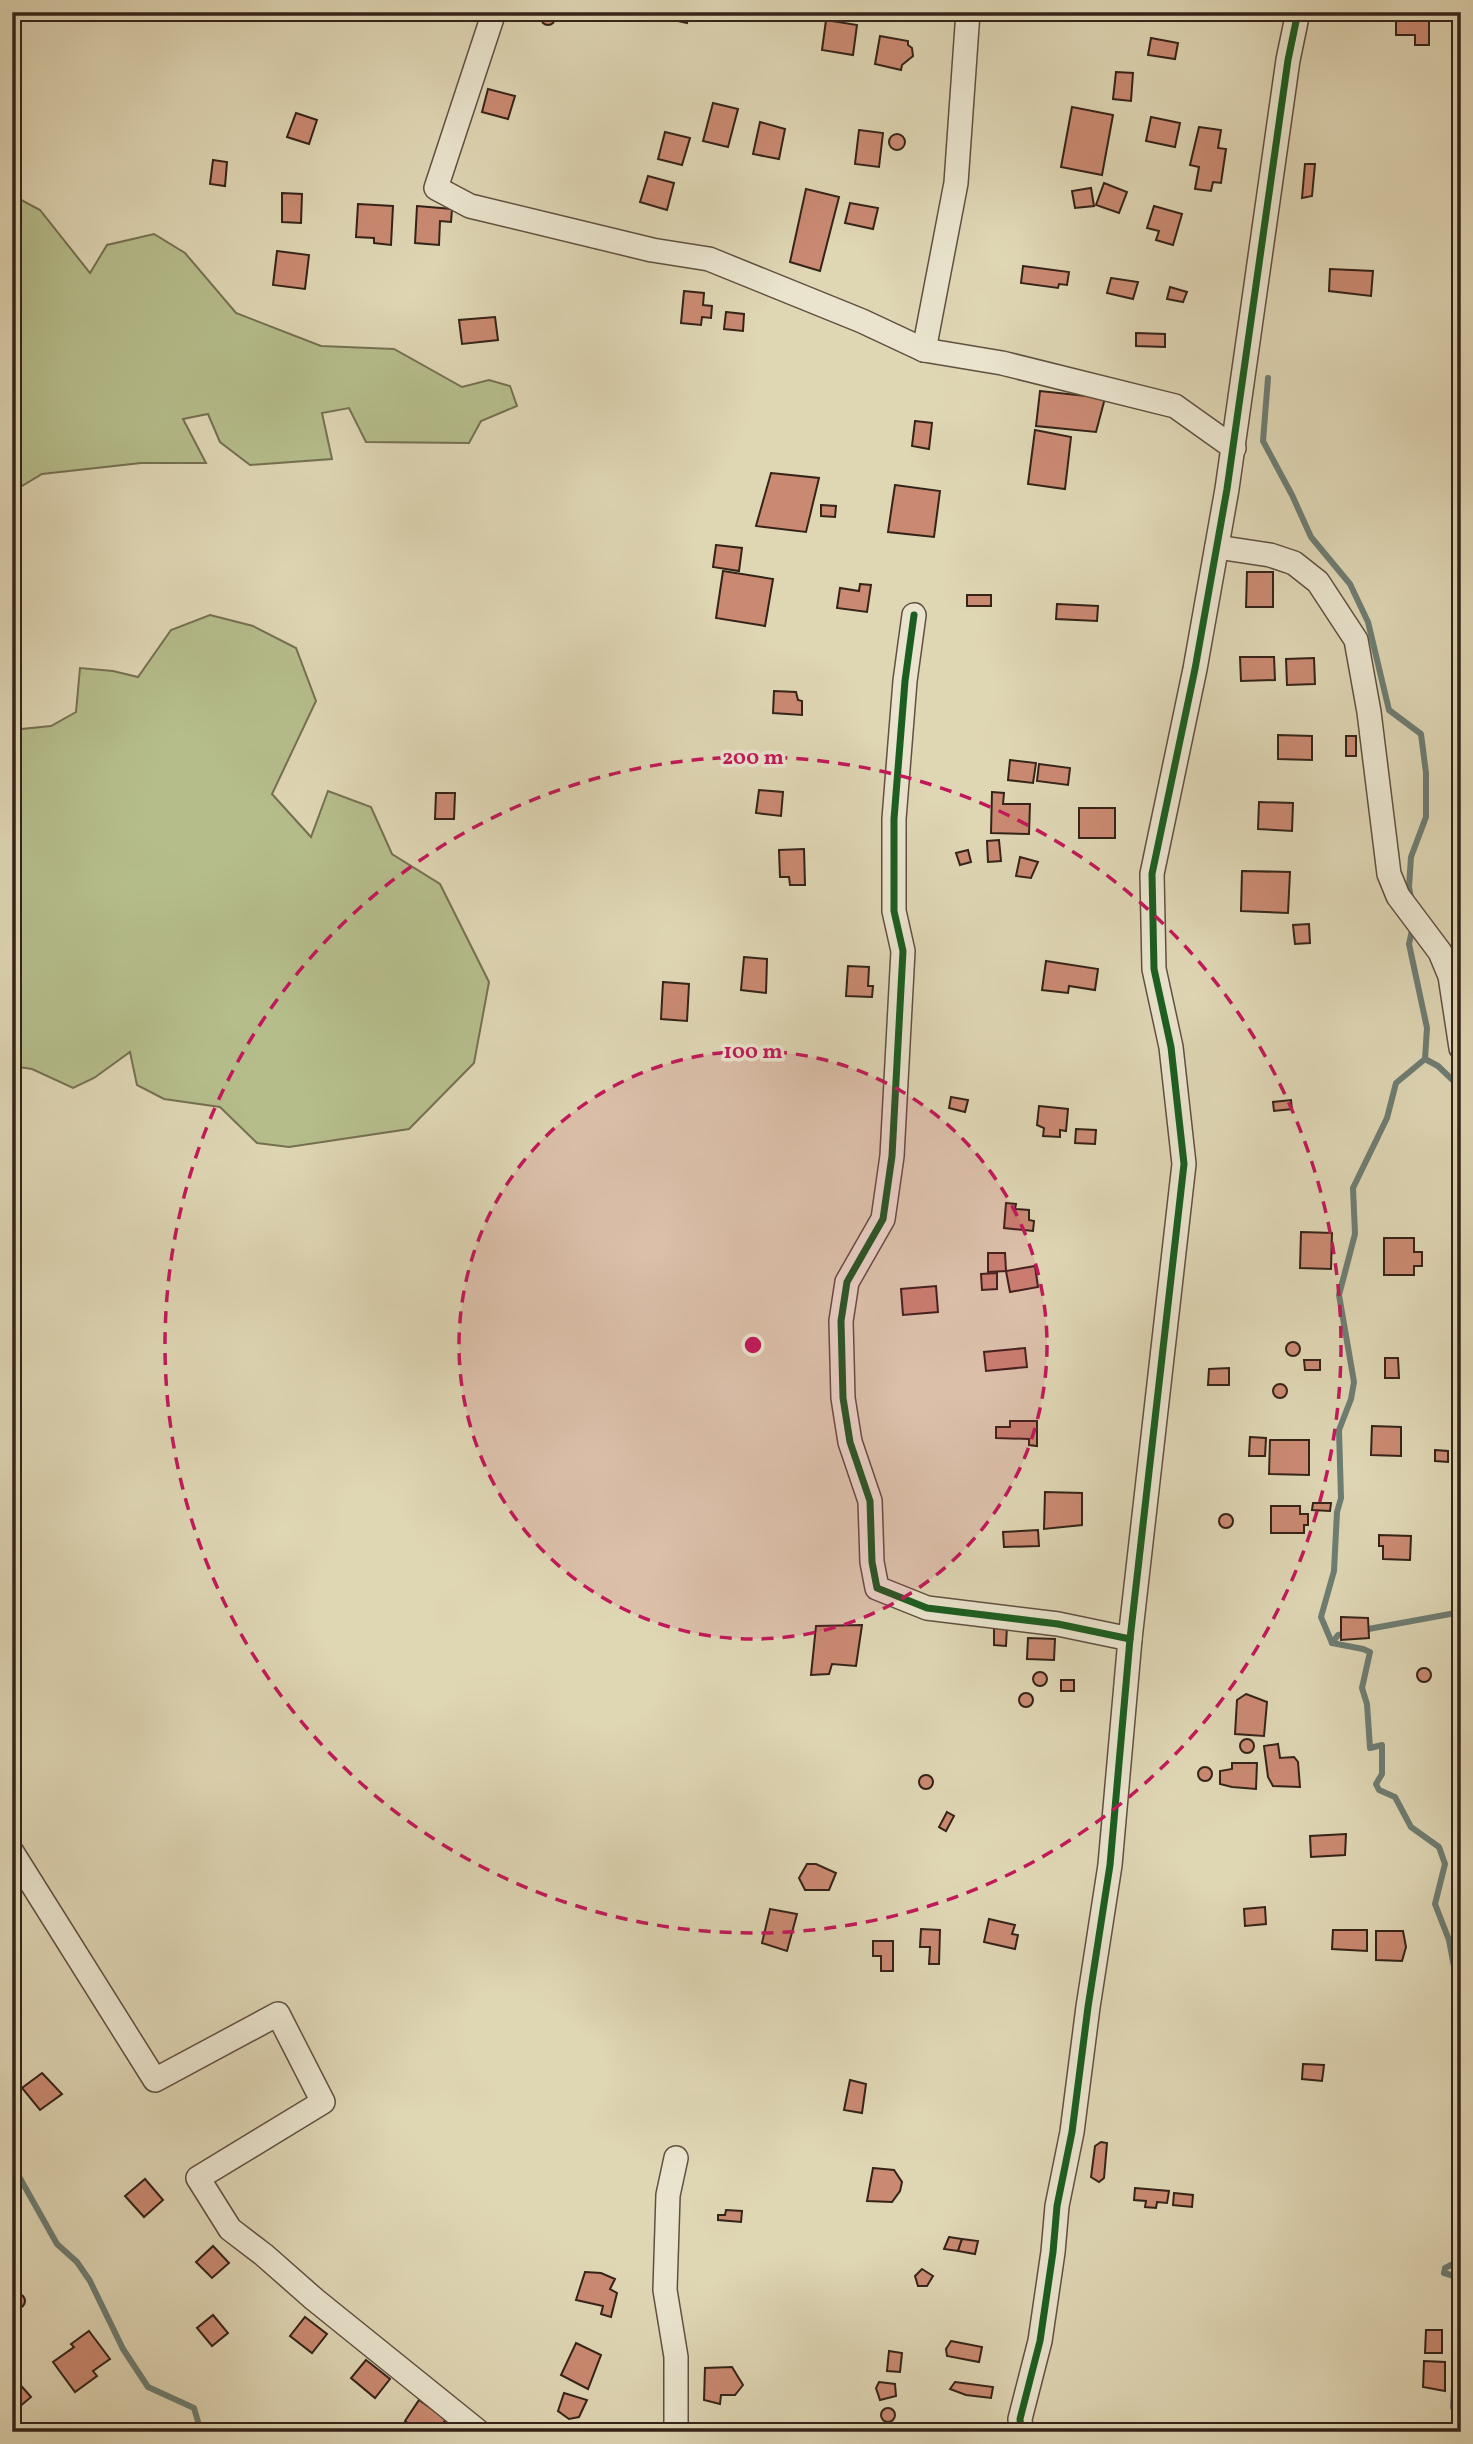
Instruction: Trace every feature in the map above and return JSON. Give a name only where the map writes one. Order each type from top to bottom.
[{"type":"street","points":[[494,12],[436,188],[470,206],[652,250],[709,259],[862,321],[924,350],[1002,363],[1175,406],[1234,448]]},
{"type":"street","points":[[924,350],[956,183],[968,12]]},
{"type":"street","points":[[1021,2432],[1020,2419],[1042,2328],[1057,2206],[1072,2132],[1110,1865],[1130,1639],[1184,1164],[1171,1047],[1154,969],[1153,874],[1195,668],[1234,448],[1288,60],[1298,12]]},
{"type":"street","points":[[1217,547],[1270,555],[1294,563],[1318,582],[1356,640],[1368,702],[1390,874],[1398,896],[1440,952],[1450,976],[1461,1048]]},
{"type":"street","points":[[914,615],[905,681],[894,819],[894,911],[903,951],[892,1156],[883,1219],[847,1282],[841,1321],[843,1398],[850,1442],[870,1501],[872,1562],[877,1588],[927,1608],[1058,1624],[1130,1639]]},
{"type":"street","points":[[12,1852],[155,2080],[278,2014],[323,2102],[198,2178],[230,2229],[479,2432]]},
{"type":"street","points":[[676,2158],[668,2195],[664,2290],[676,2357],[676,2432]]},
{"type":"green space","points":[[12,195],[40,210],[90,273],[107,245],[154,234],[185,253],[236,313],[321,346],[394,349],[462,387],[489,380],[510,386],[517,406],[481,421],[469,443],[366,442],[349,408],[322,413],[332,459],[250,465],[220,442],[208,414],[183,419],[206,463],[141,463],[42,474],[12,492]]},
{"type":"green space","points":[[210,615],[253,626],[296,648],[316,701],[272,794],[311,837],[328,791],[371,807],[392,854],[440,884],[489,982],[474,1063],[409,1129],[289,1147],[257,1143],[220,1107],[164,1099],[137,1085],[130,1052],[94,1078],[73,1088],[32,1069],[12,1066],[12,730],[51,726],[76,712],[80,668],[138,677],[171,630]]},
{"type":"building","points":[[545,11],[551,11],[555,18],[551,25],[545,25],[541,21],[541,15]]},
{"type":"building","points":[[656,12],[689,12],[687,23],[655,16]]},
{"type":"building","points":[[1396,18],[1429,18],[1429,45],[1415,45],[1415,35],[1396,35]]},
{"type":"building","points":[[826,20],[857,25],[853,55],[822,50]]},
{"type":"building","points":[[880,36],[908,41],[913,56],[902,65],[901,70],[875,64]]},
{"type":"building","points":[[1151,38],[1178,43],[1175,59],[1148,55]]},
{"type":"building","points":[[1116,72],[1133,73],[1131,101],[1113,99]]},
{"type":"building","points":[[488,89],[515,96],[508,119],[482,112]]},
{"type":"building","points":[[713,103],[738,109],[728,147],[703,141]]},
{"type":"building","points":[[1072,107],[1113,115],[1102,175],[1061,167]]},
{"type":"building","points":[[296,113],[317,120],[309,144],[287,137]]},
{"type":"building","points":[[1151,117],[1180,123],[1175,147],[1146,141]]},
{"type":"building","points":[[760,122],[785,129],[779,159],[753,154]]},
{"type":"building","points":[[1199,127],[1221,130],[1218,148],[1226,149],[1221,183],[1213,182],[1211,191],[1195,189],[1199,167],[1190,165]]},
{"type":"building","points":[[859,130],[883,133],[879,167],[855,164]]},
{"type":"building","points":[[665,132],[690,138],[682,165],[658,159]]},
{"type":"building","points":[[894,134],[900,134],[905,142],[903,148],[894,150],[889,145],[889,139]]},
{"type":"building","points":[[213,160],[227,162],[225,186],[210,184]]},
{"type":"building","points":[[1305,164],[1315,164],[1312,196],[1302,198]]},
{"type":"building","points":[[648,176],[674,183],[667,210],[640,202]]},
{"type":"building","points":[[1104,183],[1127,192],[1119,213],[1096,205]]},
{"type":"building","points":[[1091,188],[1094,206],[1075,208],[1072,191]]},
{"type":"building","points":[[806,189],[839,197],[820,271],[790,262]]},
{"type":"building","points":[[282,193],[302,194],[301,223],[282,222]]},
{"type":"building","points":[[850,203],[878,208],[873,229],[845,223]]},
{"type":"building","points":[[358,204],[393,206],[391,245],[374,243],[374,238],[356,237]]},
{"type":"building","points":[[417,206],[452,209],[451,222],[440,221],[439,245],[415,243]]},
{"type":"building","points":[[1154,206],[1182,214],[1173,245],[1156,240],[1159,231],[1147,228]]},
{"type":"building","points":[[277,251],[309,255],[305,289],[273,285]]},
{"type":"building","points":[[1023,266],[1069,272],[1067,285],[1059,284],[1058,288],[1021,283]]},
{"type":"building","points":[[1330,269],[1373,271],[1371,296],[1329,291]]},
{"type":"building","points":[[1111,278],[1138,282],[1133,299],[1107,293]]},
{"type":"building","points":[[1170,287],[1187,292],[1183,302],[1167,299]]},
{"type":"building","points":[[684,291],[704,293],[703,305],[712,306],[711,318],[702,317],[701,325],[681,323]]},
{"type":"building","points":[[726,312],[744,314],[743,331],[724,329]]},
{"type":"building","points":[[495,317],[498,340],[462,344],[459,320]]},
{"type":"building","points":[[1136,333],[1165,334],[1165,347],[1136,346]]},
{"type":"building","points":[[1040,391],[1105,398],[1096,432],[1036,426]]},
{"type":"building","points":[[915,421],[932,423],[929,449],[912,446]]},
{"type":"building","points":[[1035,430],[1071,437],[1065,489],[1028,484]]},
{"type":"building","points":[[771,473],[819,478],[806,532],[756,526]]},
{"type":"building","points":[[895,485],[940,491],[934,537],[888,532]]},
{"type":"building","points":[[821,505],[836,506],[835,517],[821,516]]},
{"type":"building","points":[[716,545],[742,548],[739,571],[713,567]]},
{"type":"building","points":[[723,571],[773,579],[765,626],[716,618]]},
{"type":"building","points":[[1247,572],[1273,572],[1273,607],[1246,607]]},
{"type":"building","points":[[860,584],[871,585],[867,612],[837,608],[840,588],[859,591]]},
{"type":"building","points":[[967,595],[991,595],[991,606],[967,606]]},
{"type":"building","points":[[1057,604],[1098,606],[1097,621],[1056,619]]},
{"type":"building","points":[[1240,657],[1274,657],[1275,680],[1241,681]]},
{"type":"building","points":[[1314,658],[1315,684],[1287,685],[1286,659]]},
{"type":"building","points":[[774,691],[796,692],[798,700],[802,701],[802,715],[773,713]]},
{"type":"building","points":[[1278,735],[1312,736],[1312,760],[1278,759]]},
{"type":"building","points":[[1346,736],[1356,736],[1356,756],[1346,756]]},
{"type":"building","points":[[1010,760],[1036,763],[1033,783],[1008,780]]},
{"type":"building","points":[[1039,764],[1070,768],[1068,785],[1037,781]]},
{"type":"building","points":[[759,790],[783,792],[781,816],[756,813]]},
{"type":"building","points":[[992,792],[1004,793],[1003,804],[1030,804],[1029,834],[991,833]]},
{"type":"building","points":[[436,793],[455,793],[454,819],[435,819]]},
{"type":"building","points":[[1259,802],[1293,803],[1292,831],[1258,829]]},
{"type":"building","points":[[1079,808],[1115,808],[1115,838],[1079,838]]},
{"type":"building","points":[[999,840],[1001,861],[988,862],[987,841]]},
{"type":"building","points":[[804,849],[805,885],[790,885],[789,877],[780,877],[779,850]]},
{"type":"building","points":[[968,850],[971,862],[960,865],[956,853]]},
{"type":"building","points":[[1020,857],[1038,862],[1031,878],[1016,876]]},
{"type":"building","points":[[1242,871],[1290,872],[1288,913],[1241,911]]},
{"type":"building","points":[[1309,924],[1310,943],[1295,944],[1293,925]]},
{"type":"building","points":[[744,957],[767,959],[766,993],[741,990]]},
{"type":"building","points":[[1046,961],[1098,969],[1095,990],[1069,986],[1068,993],[1042,990]]},
{"type":"building","points":[[848,966],[869,967],[868,986],[873,986],[872,997],[846,996]]},
{"type":"building","points":[[663,982],[689,984],[687,1021],[661,1019]]},
{"type":"building","points":[[951,1097],[968,1100],[965,1112],[949,1108]]},
{"type":"building","points":[[1291,1100],[1292,1109],[1274,1111],[1273,1102]]},
{"type":"building","points":[[1039,1106],[1068,1109],[1066,1131],[1060,1130],[1060,1137],[1043,1136],[1044,1128],[1037,1125]]},
{"type":"building","points":[[1076,1129],[1096,1130],[1095,1144],[1075,1143]]},
{"type":"building","points":[[1006,1203],[1016,1204],[1015,1209],[1029,1210],[1029,1220],[1034,1221],[1033,1231],[1004,1228]]},
{"type":"building","points":[[1301,1232],[1332,1233],[1331,1269],[1300,1268]]},
{"type":"building","points":[[1384,1238],[1414,1238],[1414,1252],[1422,1252],[1422,1266],[1414,1266],[1414,1275],[1384,1275]]},
{"type":"building","points":[[988,1253],[1005,1253],[1006,1271],[988,1272]]},
{"type":"building","points":[[1035,1266],[1038,1287],[1010,1292],[1006,1271]]},
{"type":"building","points":[[997,1273],[997,1289],[982,1290],[981,1274]]},
{"type":"building","points":[[936,1286],[938,1312],[903,1315],[901,1289]]},
{"type":"building","points":[[1293,1342],[1298,1344],[1298,1354],[1293,1356],[1288,1354],[1286,1349],[1288,1344]]},
{"type":"building","points":[[1025,1348],[1027,1367],[986,1371],[984,1352]]},
{"type":"building","points":[[1385,1358],[1398,1358],[1399,1378],[1385,1378]]},
{"type":"building","points":[[1304,1360],[1320,1360],[1320,1370],[1305,1370]]},
{"type":"building","points":[[1229,1368],[1229,1385],[1208,1385],[1209,1369]]},
{"type":"building","points":[[1280,1384],[1285,1386],[1285,1396],[1280,1398],[1275,1396],[1273,1391],[1275,1386]]},
{"type":"building","points":[[1010,1421],[1037,1421],[1037,1446],[1029,1445],[1029,1439],[996,1438],[996,1427],[1010,1427]]},
{"type":"building","points":[[1372,1426],[1401,1427],[1401,1456],[1371,1455]]},
{"type":"building","points":[[1250,1437],[1266,1438],[1265,1456],[1249,1456]]},
{"type":"building","points":[[1270,1440],[1309,1440],[1309,1475],[1269,1474]]},
{"type":"building","points":[[1435,1450],[1448,1451],[1448,1462],[1435,1461]]},
{"type":"building","points":[[1045,1492],[1082,1493],[1082,1525],[1044,1529]]},
{"type":"building","points":[[1313,1503],[1331,1503],[1330,1511],[1312,1510]]},
{"type":"building","points":[[1271,1506],[1300,1506],[1300,1514],[1308,1514],[1308,1525],[1304,1525],[1304,1533],[1271,1533]]},
{"type":"building","points":[[1226,1514],[1231,1516],[1231,1526],[1226,1528],[1221,1526],[1219,1521],[1221,1516]]},
{"type":"building","points":[[1038,1530],[1039,1546],[1004,1547],[1003,1532]]},
{"type":"building","points":[[1379,1535],[1411,1536],[1410,1560],[1383,1559],[1383,1546],[1379,1546]]},
{"type":"building","points":[[1341,1617],[1368,1618],[1369,1638],[1341,1640]]},
{"type":"building","points":[[862,1625],[856,1666],[832,1664],[829,1674],[811,1675],[816,1626]]},
{"type":"building","points":[[994,1626],[1007,1626],[1006,1646],[994,1645]]},
{"type":"building","points":[[1028,1638],[1055,1639],[1054,1660],[1027,1659]]},
{"type":"building","points":[[1455,1647],[1461,1648],[1461,1676],[1455,1671]]},
{"type":"building","points":[[1424,1668],[1429,1670],[1429,1680],[1424,1682],[1419,1680],[1417,1675],[1419,1670]]},
{"type":"building","points":[[1040,1672],[1045,1674],[1045,1684],[1040,1686],[1035,1684],[1033,1679],[1035,1674]]},
{"type":"building","points":[[1061,1680],[1074,1680],[1074,1691],[1061,1691]]},
{"type":"building","points":[[1026,1693],[1031,1695],[1031,1705],[1026,1707],[1021,1705],[1019,1700],[1021,1695]]},
{"type":"building","points":[[1246,1694],[1267,1702],[1264,1736],[1235,1734],[1237,1700]]},
{"type":"building","points":[[1247,1739],[1252,1741],[1252,1751],[1247,1753],[1242,1751],[1240,1746],[1242,1741]]},
{"type":"building","points":[[1278,1744],[1280,1758],[1294,1757],[1298,1762],[1300,1787],[1273,1786],[1268,1777],[1264,1746]]},
{"type":"building","points":[[1232,1763],[1257,1763],[1256,1789],[1220,1784],[1220,1771],[1232,1769]]},
{"type":"building","points":[[1202,1767],[1208,1767],[1212,1774],[1208,1781],[1202,1781],[1198,1777],[1198,1771]]},
{"type":"building","points":[[926,1775],[931,1777],[931,1787],[926,1789],[921,1787],[919,1782],[921,1777]]},
{"type":"building","points":[[947,1812],[954,1816],[946,1831],[939,1827]]},
{"type":"building","points":[[1346,1834],[1345,1855],[1311,1857],[1310,1836]]},
{"type":"building","points":[[807,1864],[816,1864],[836,1873],[829,1890],[805,1890],[799,1878]]},
{"type":"building","points":[[1265,1907],[1266,1924],[1245,1926],[1244,1909]]},
{"type":"building","points":[[770,1909],[797,1914],[787,1951],[762,1943]]},
{"type":"building","points":[[989,1919],[1015,1925],[1012,1934],[1018,1935],[1015,1949],[984,1942]]},
{"type":"building","points":[[921,1929],[940,1930],[939,1964],[929,1964],[930,1947],[920,1947]]},
{"type":"building","points":[[1333,1930],[1367,1930],[1367,1951],[1332,1949]]},
{"type":"building","points":[[1376,1931],[1403,1931],[1406,1947],[1402,1961],[1376,1960]]},
{"type":"building","points":[[873,1941],[893,1941],[893,1971],[881,1971],[881,1956],[873,1956]]},
{"type":"building","points":[[1303,2064],[1324,2065],[1322,2081],[1302,2079]]},
{"type":"building","points":[[42,2073],[62,2094],[40,2110],[22,2088]]},
{"type":"building","points":[[850,2080],[866,2084],[862,2113],[844,2110]]},
{"type":"building","points":[[1101,2142],[1107,2143],[1104,2178],[1099,2182],[1091,2177],[1095,2146]]},
{"type":"building","points":[[873,2168],[894,2170],[902,2182],[900,2191],[892,2202],[867,2201]]},
{"type":"building","points":[[145,2179],[163,2200],[144,2217],[125,2196]]},
{"type":"building","points":[[1135,2188],[1169,2191],[1167,2203],[1157,2202],[1156,2208],[1145,2207],[1146,2201],[1134,2200]]},
{"type":"building","points":[[1174,2193],[1193,2195],[1192,2207],[1173,2205]]},
{"type":"building","points":[[726,2210],[742,2211],[741,2222],[718,2220],[718,2215],[725,2215]]},
{"type":"building","points":[[949,2237],[962,2239],[958,2251],[944,2249]]},
{"type":"building","points":[[962,2239],[978,2241],[975,2254],[958,2251]]},
{"type":"building","points":[[213,2246],[229,2263],[212,2278],[196,2262]]},
{"type":"building","points":[[922,2269],[933,2276],[927,2286],[918,2286],[915,2276]]},
{"type":"building","points":[[585,2272],[601,2273],[615,2279],[610,2289],[617,2293],[611,2317],[601,2314],[603,2306],[576,2300]]},
{"type":"building","points":[[18,2294],[23,2296],[23,2306],[18,2308],[13,2306],[11,2301],[13,2296]]},
{"type":"building","points":[[213,2315],[228,2333],[212,2346],[197,2328]]},
{"type":"building","points":[[305,2317],[327,2334],[312,2353],[290,2336]]},
{"type":"building","points":[[1426,2330],[1442,2330],[1442,2353],[1425,2353]]},
{"type":"building","points":[[89,2331],[110,2359],[93,2371],[97,2376],[75,2392],[53,2362],[74,2347],[71,2344]]},
{"type":"building","points":[[951,2341],[982,2347],[979,2362],[947,2356],[946,2349]]},
{"type":"building","points":[[576,2343],[601,2355],[588,2389],[561,2375]]},
{"type":"building","points":[[889,2351],[902,2353],[900,2372],[887,2371]]},
{"type":"building","points":[[366,2360],[390,2379],[375,2398],[351,2378]]},
{"type":"building","points":[[1424,2361],[1445,2362],[1445,2391],[1423,2387]]},
{"type":"building","points":[[732,2367],[743,2385],[735,2395],[721,2395],[720,2404],[704,2400],[705,2368]]},
{"type":"building","points":[[16,2380],[31,2397],[12,2413],[12,2383]]},
{"type":"building","points":[[879,2382],[895,2384],[896,2396],[880,2400],[876,2388]]},
{"type":"building","points":[[955,2382],[993,2387],[991,2398],[966,2395],[950,2389]]},
{"type":"building","points":[[564,2393],[587,2400],[579,2417],[569,2419],[558,2411]]},
{"type":"building","points":[[419,2400],[446,2419],[437,2432],[420,2432],[405,2421]]},
{"type":"building","points":[[888,2408],[893,2410],[893,2420],[888,2422],[883,2420],[881,2415],[883,2410]]},
{"type":"waterway","points":[[1268,378],[1263,441],[1311,537],[1350,584],[1368,622],[1389,710],[1421,734],[1426,773],[1426,817],[1411,857],[1411,898]]},
{"type":"waterway","points":[[1413,926],[1409,944],[1427,1028],[1425,1059],[1438,1066],[1461,1088]]},
{"type":"waterway","points":[[1425,1059],[1396,1083],[1387,1118],[1353,1188],[1355,1234],[1339,1295],[1354,1382],[1351,1399],[1339,1430],[1341,1498],[1337,1512],[1334,1571],[1321,1617],[1332,1643],[1370,1652],[1362,1688],[1367,1704],[1370,1748],[1382,1745],[1382,1774],[1376,1784],[1379,1790],[1395,1797],[1411,1827],[1439,1847],[1445,1864],[1435,1904],[1449,1940],[1455,1972],[1461,1983]]},
{"type":"waterway","points":[[1363,1630],[1461,1612]]},
{"type":"waterway","points":[[1332,1643],[1338,1635],[1349,1633]]},
{"type":"waterway","points":[[12,2164],[57,2244],[77,2262],[90,2281],[123,2349],[148,2387],[194,2408],[201,2432]]},
{"type":"waterway","points":[[1461,2260],[1445,2268],[1444,2273],[1461,2278]]},
{"type":"waterway","points":[[1461,2359],[1455,2366],[1453,2408],[1461,2415]]},
{"type":"cycle path","points":[[1021,2432],[1020,2419],[1040,2341],[1057,2206],[1072,2132],[1110,1865],[1130,1639],[1184,1164],[1171,1047],[1154,969],[1152,874],[1195,669],[1227,489],[1288,60],[1298,12]]},
{"type":"cycle path","points":[[914,615],[905,681],[894,819],[894,911],[903,951],[892,1156],[883,1219],[847,1282],[841,1321],[843,1398],[850,1442],[870,1501],[872,1562],[877,1588],[927,1608],[1058,1624],[1130,1639]]}]
